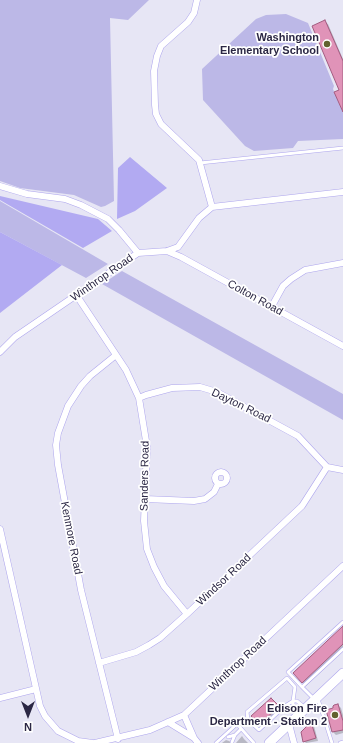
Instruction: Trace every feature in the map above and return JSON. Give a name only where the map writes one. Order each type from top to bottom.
[{"type":"main road","points":[[269,743],[341,677]]},
{"type":"street","points":[[197,0],[194,13],[188,22],[161,46],[156,56],[154,71],[155,105],[156,114],[161,124],[199,160],[212,207]]},
{"type":"street","points":[[0,186],[27,194],[64,199],[87,208],[108,220],[119,230],[138,253]]},
{"type":"street","points":[[167,251],[178,247],[199,218],[212,207],[343,192]]},
{"type":"street","name":"Winthrop Road","points":[[0,352],[15,337],[138,253],[167,251]]},
{"type":"street","name":"Colton Road","points":[[167,251],[181,256],[343,346]]},
{"type":"street","points":[[272,306],[283,286],[305,270],[343,263]]},
{"type":"street","name":"Sanders Road","points":[[77,296],[126,370],[139,398],[147,447],[144,521],[147,549],[154,568],[164,586],[188,614]]},
{"type":"street","name":"Kenmore Road","points":[[116,355],[90,376],[68,406],[58,433],[56,445],[58,465],[81,590],[118,738]]},
{"type":"street","name":"Dayton Road","points":[[139,398],[172,388],[200,388],[217,392],[298,436],[327,467]]},
{"type":"street","points":[[327,467],[343,470]]},
{"type":"street","name":"Windsor Road","points":[[99,663],[136,652],[149,645],[160,638],[188,614],[302,506],[327,467]]},
{"type":"street","points":[[146,499],[194,501],[205,499],[214,492],[218,484]]},
{"type":"street","name":"Winthrop Road","points":[[0,529],[40,706],[45,716],[58,731],[78,741],[94,743],[150,730],[184,715],[343,566]]},
{"type":"street","points":[[0,698],[36,689]]},
{"type":"street","points":[[184,715],[196,741]]},
{"type":"street","points":[[168,722],[196,741]]},
{"type":"street","points":[[289,724],[294,743]]},
{"type":"lane","points":[[200,163],[343,148]]},
{"type":"lane","points":[[332,743],[316,699],[288,672],[343,622]]},
{"type":"lane","points":[[302,687],[343,649]]},
{"type":"lane","points":[[293,701],[285,706],[259,730],[248,720],[247,712],[287,678],[295,687],[293,704],[303,711]]},
{"type":"lane","points":[[293,701],[297,701],[303,711]]},
{"type":"lane","points":[[216,743],[237,724],[254,743]]},
{"type":"lane","points":[[230,739],[241,729]]},
{"type":"shaded area","points":[[0,0],[149,0],[128,20],[110,18],[114,201],[105,206],[101,207],[74,195],[20,188],[0,181]]},
{"type":"shaded area","points":[[286,14],[308,23],[343,112],[343,139],[298,141],[293,148],[254,151],[245,146],[203,100],[202,69],[256,19],[266,15]]},
{"type":"shaded area","points":[[130,157],[167,188],[135,211],[117,219],[118,168]]},
{"type":"shaded area","points":[[0,196],[98,219],[112,231],[83,248],[0,200]]},
{"type":"shaded area","points":[[0,201],[108,264],[86,278],[0,232]]},
{"type":"shaded area","points":[[0,232],[62,265],[0,313]]},
{"type":"shaded area","points":[[122,271],[343,394],[343,420],[102,284]]},
{"type":"building","name":"Washington Elementary School","points":[[325,20],[343,61],[343,112],[334,92],[339,90],[312,26]]},
{"type":"building","points":[[343,626],[343,644],[302,683],[293,673]]},
{"type":"building","points":[[271,698],[279,706],[259,725],[251,716]]},
{"type":"building","name":"Edison Fire Department - Station 2","points":[[338,704],[343,721],[343,730],[332,732],[326,710],[333,708],[334,705]]},
{"type":"building","points":[[311,722],[316,738],[303,742],[301,732]]},
{"type":"place","name":"Washington Elementary School","points":[[327,44]]},
{"type":"place","name":"Edison Fire Department - Station 2","points":[[335,715]]}]
